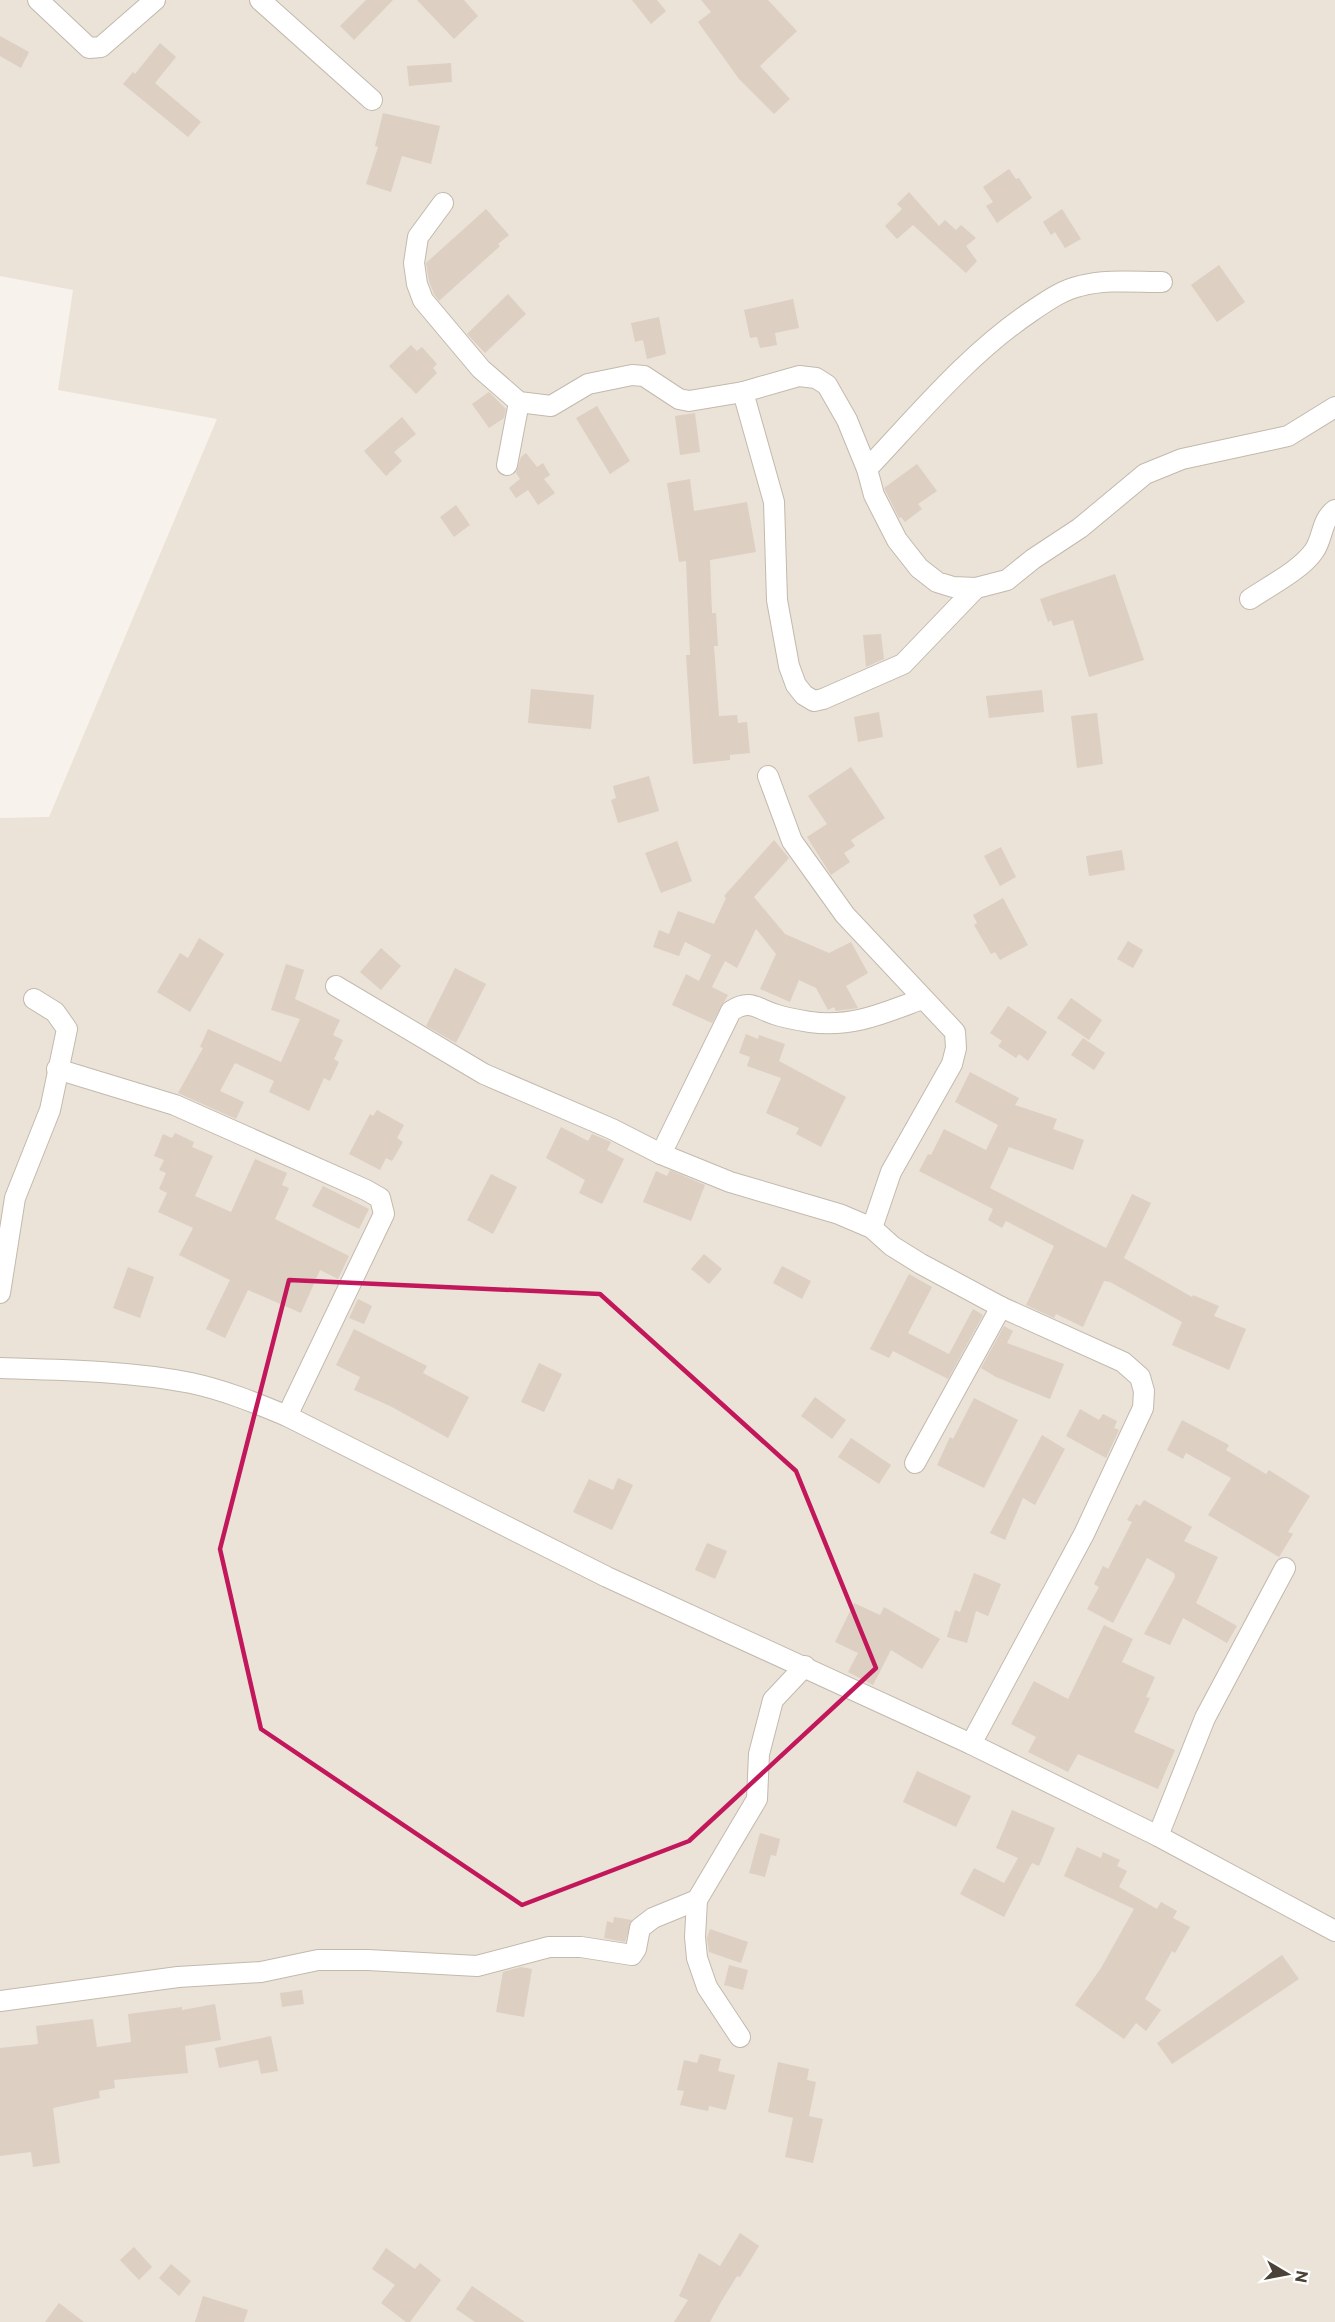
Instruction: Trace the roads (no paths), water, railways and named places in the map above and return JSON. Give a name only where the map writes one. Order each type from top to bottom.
[{"type":"street","points":[[38,0],[89,48],[95,49],[101,47],[155,0]]},
{"type":"street","points":[[260,0],[372,100]]},
{"type":"street","points":[[443,203],[418,237],[414,263],[417,284],[423,300],[481,369],[519,402],[551,406],[588,384],[632,375],[644,376],[680,399],[689,401],[743,392],[800,376],[816,378],[827,385],[847,420],[867,469],[874,495],[897,540],[920,568],[937,582],[953,587],[976,588],[1007,580],[1033,559],[1080,528],[1145,474],[1182,459],[1288,436],[1335,407]]},
{"type":"street","points":[[867,469],[956,375],[1000,333],[1057,294],[1080,286],[1101,283],[1162,282]]},
{"type":"street","points":[[743,392],[774,502],[777,600],[789,666],[796,684],[804,695],[814,701],[823,699],[903,664],[976,588]]},
{"type":"street","points":[[507,465],[519,402]]},
{"type":"street","points":[[1250,599],[1305,561],[1315,550],[1329,515],[1335,510]]},
{"type":"street","points":[[768,776],[792,841],[845,915],[955,1032],[956,1048],[952,1064],[891,1172],[872,1228]]},
{"type":"street","points":[[336,986],[484,1074],[612,1129],[661,1154],[730,1182],[839,1214],[872,1228],[892,1246],[921,1264],[1002,1307],[1122,1362],[1140,1377],[1144,1391],[1143,1408],[1084,1534],[971,1744]]},
{"type":"street","points":[[0,1293],[15,1198],[50,1110],[66,1029],[55,1012],[34,999]]},
{"type":"street","points":[[661,1154],[731,1011],[740,1005],[751,1004],[775,1015],[812,1022],[848,1022],[868,1020],[922,999]]},
{"type":"street","points":[[57,1069],[175,1105],[380,1198],[384,1214],[286,1416]]},
{"type":"street","points":[[915,1463],[1002,1307]]},
{"type":"street","points":[[0,1368],[99,1372],[192,1383],[242,1398],[286,1416],[608,1577],[971,1744],[1158,1836],[1335,1931]]},
{"type":"street","points":[[1158,1836],[1205,1718],[1285,1568]]},
{"type":"street","points":[[740,2037],[707,1987],[697,1958],[695,1937],[697,1900],[757,1798],[759,1754],[773,1700],[805,1666]]},
{"type":"street","points":[[0,2001],[178,1977],[261,1972],[318,1960],[368,1960],[477,1966],[549,1947],[581,1947],[632,1955],[636,1949],[640,1928],[653,1918],[697,1900]]}]
